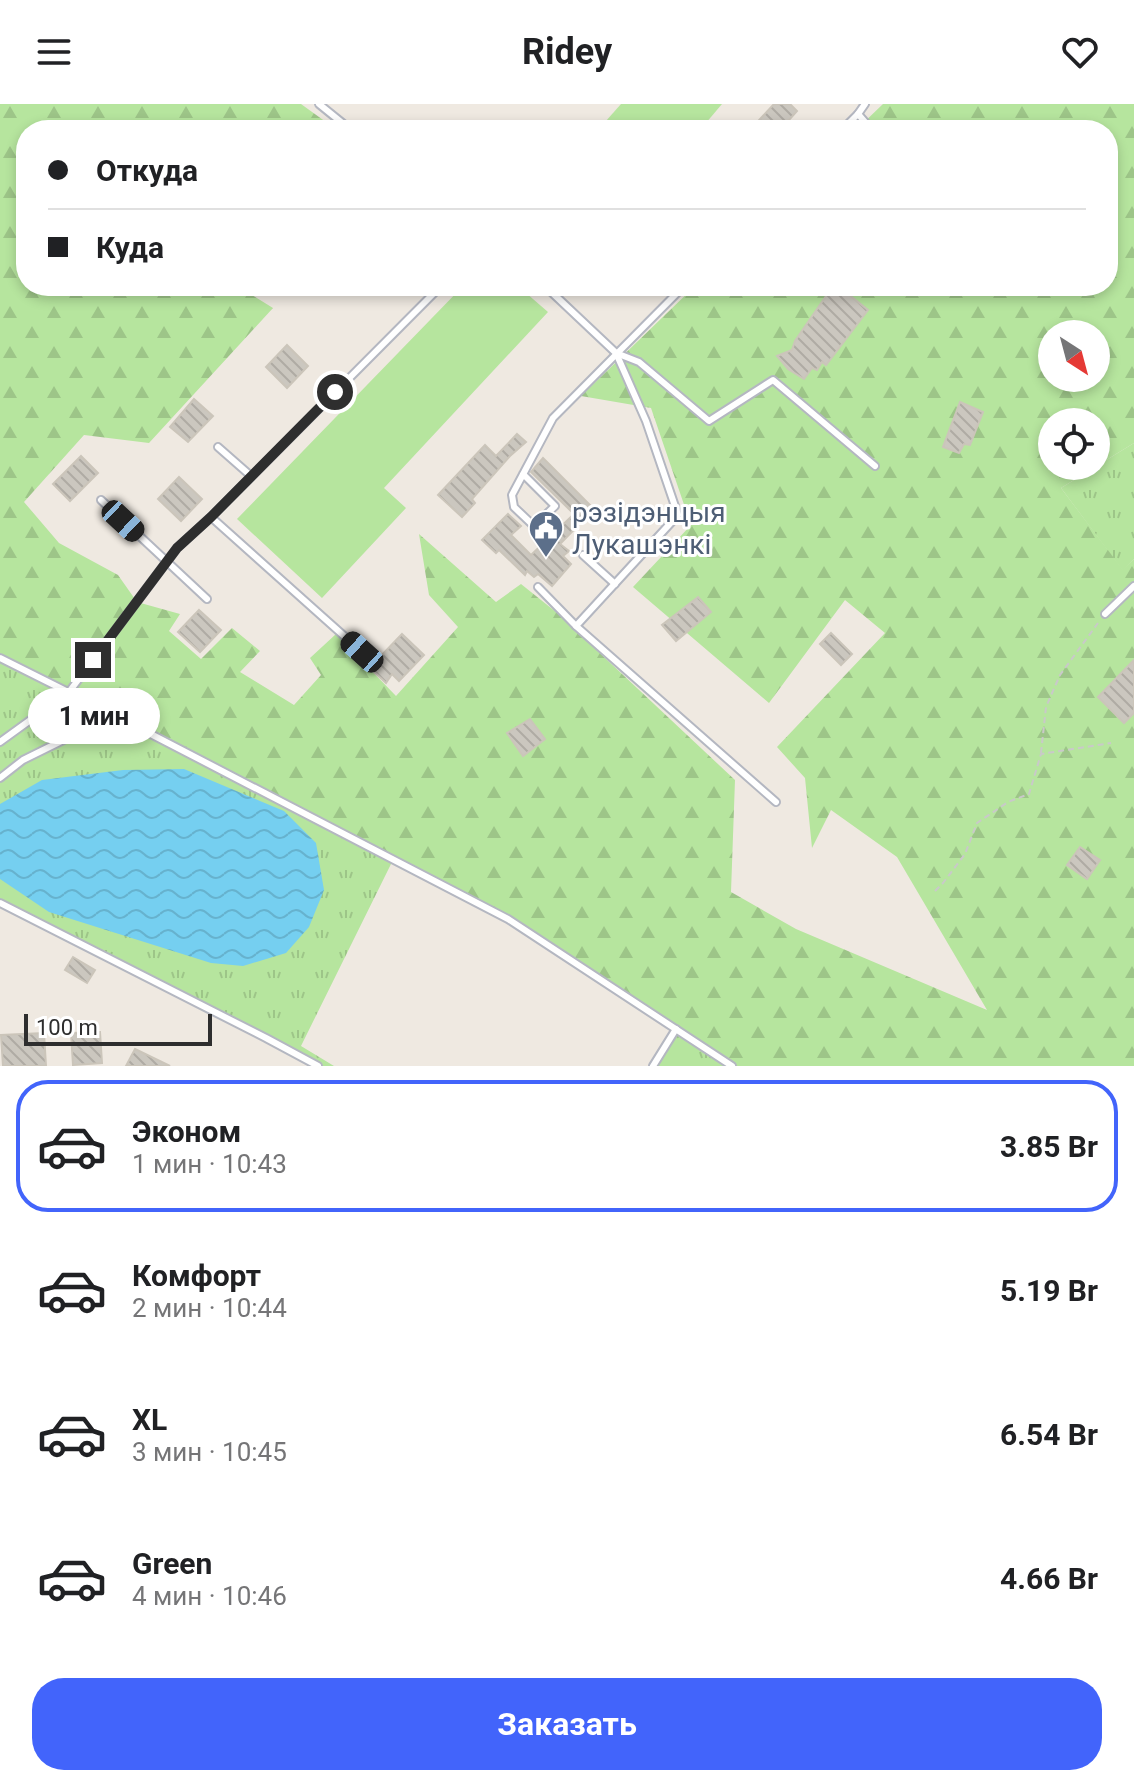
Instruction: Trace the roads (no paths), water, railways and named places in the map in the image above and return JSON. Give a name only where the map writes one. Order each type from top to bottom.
[{"type":"lane","points":[[319,104],[339,120]]},
{"type":"lane","points":[[852,120],[865,104]]},
{"type":"lane","points":[[858,114],[863,120]]},
{"type":"lane","points":[[0,742],[69,692],[177,548],[431,296]]},
{"type":"lane","points":[[556,296],[616,353],[639,362],[709,421],[773,380],[875,466]]},
{"type":"lane","points":[[523,474],[555,506],[534,526],[514,507],[512,495],[523,474],[553,418],[674,296]]},
{"type":"lane","points":[[576,626],[678,515],[646,421],[616,353]]},
{"type":"lane","points":[[218,447],[251,476]]},
{"type":"lane","points":[[101,500],[207,599]]},
{"type":"lane","points":[[211,517],[362,652]]},
{"type":"lane","points":[[583,555],[615,584]]},
{"type":"lane","points":[[1105,614],[1134,586]]},
{"type":"lane","points":[[538,587],[576,626],[776,802]]},
{"type":"lane","points":[[0,658],[508,919],[732,1066]]},
{"type":"lane","points":[[0,778],[23,760],[114,715]]},
{"type":"lane","points":[[0,903],[318,1066]]},
{"type":"lane","points":[[653,1066],[676,1029]]},
{"type":"water","points":[[184,769],[284,811],[316,843],[324,890],[309,927],[286,953],[243,966],[211,963],[49,912],[0,879],[0,804],[42,780],[123,770]]},
{"type":"place","name":"рэзідэнцыя Лукашэнкі","points":[[546,559]]}]
